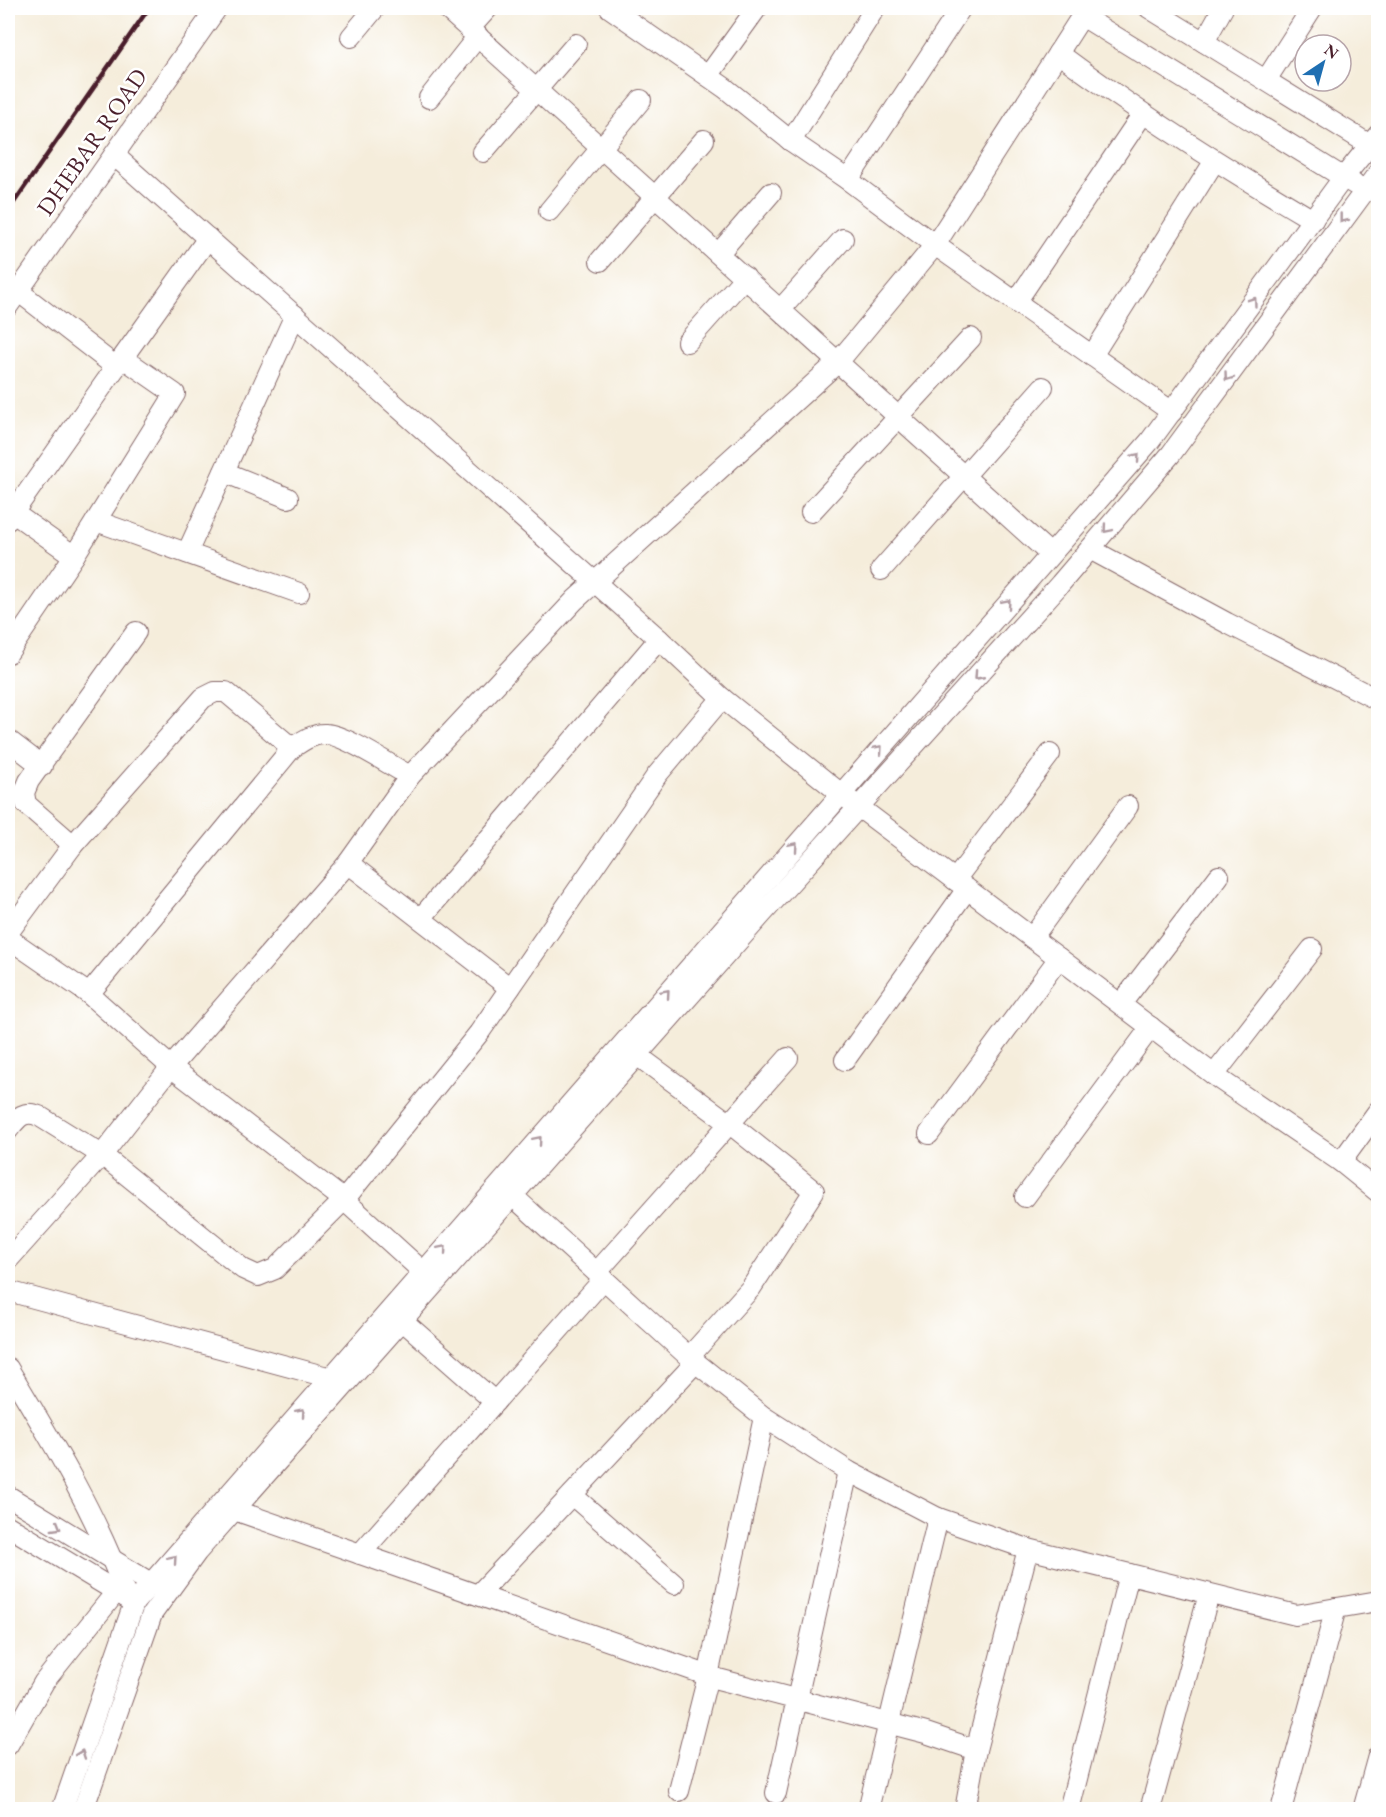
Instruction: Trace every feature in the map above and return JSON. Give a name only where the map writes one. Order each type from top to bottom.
[{"type":"street","name":"DHEBAR ROAD","points":[[13,298],[218,8]]},
{"type":"street","points":[[351,37],[375,8]]},
{"type":"street","points":[[446,8],[656,195],[1050,554]]},
{"type":"street","points":[[429,98],[488,8]]},
{"type":"street","points":[[610,8],[634,14],[791,141],[1172,412]]},
{"type":"street","points":[[708,76],[757,8]]},
{"type":"street","points":[[791,141],[874,8]]},
{"type":"street","points":[[848,180],[961,8]]},
{"type":"street","points":[[83,1809],[152,1614],[159,1588],[227,1508],[331,1378],[430,1278],[840,793],[1150,441],[1343,178],[1376,143],[1266,80],[1149,8]]},
{"type":"street","points":[[1204,42],[1223,8]]},
{"type":"street","points":[[1266,80],[1312,8]]},
{"type":"street","points":[[8,1260],[102,1155],[171,1066],[348,862],[410,776],[575,600],[839,361],[935,245],[1085,12],[1343,178],[1372,193]]},
{"type":"street","points":[[483,152],[576,44]]},
{"type":"street","points":[[1058,54],[1142,115],[1215,162],[1313,220]]},
{"type":"street","points":[[549,211],[641,100]]},
{"type":"street","points":[[1016,302],[1142,115]]},
{"type":"street","points":[[600,261],[704,140]]},
{"type":"street","points":[[114,155],[594,583],[660,639],[722,698],[840,793],[961,885],[1214,1075],[1341,1162],[1378,1192]]},
{"type":"street","points":[[1092,356],[1215,162]]},
{"type":"street","points":[[506,1190],[638,1056],[1090,549],[1171,454],[1372,193],[1378,173]]},
{"type":"street","points":[[719,253],[771,193]]},
{"type":"street","points":[[74,556],[9,514],[208,238]]},
{"type":"street","points":[[781,309],[843,239]]},
{"type":"street","points":[[687,342],[745,277]]},
{"type":"street","points":[[8,653],[74,556],[175,394],[13,298]]},
{"type":"street","points":[[187,553],[295,315]]},
{"type":"street","points":[[811,512],[971,338]]},
{"type":"street","points":[[881,570],[1043,387]]},
{"type":"street","points":[[224,472],[288,498]]},
{"type":"street","points":[[96,521],[299,593]]},
{"type":"street","points":[[1090,549],[1227,623],[1378,700]]},
{"type":"street","points":[[73,845],[26,804],[24,793],[29,781],[42,766],[136,632]]},
{"type":"street","points":[[422,918],[660,639]]},
{"type":"street","points":[[8,933],[73,845],[203,698],[215,692],[226,692],[291,748]]},
{"type":"street","points":[[8,1130],[19,1116],[27,1112],[34,1113],[102,1155],[243,1269],[258,1276],[275,1269],[344,1200],[479,1033],[657,775],[722,698]]},
{"type":"street","points":[[89,994],[291,748],[307,738],[324,733],[347,742],[410,776]]},
{"type":"street","points":[[8,740],[42,766]]},
{"type":"street","points":[[845,1060],[1050,754]]},
{"type":"street","points":[[1032,938],[1128,806]]},
{"type":"street","points":[[348,862],[510,988]]},
{"type":"street","points":[[1121,1004],[1219,876]]},
{"type":"street","points":[[8,938],[89,994],[171,1066],[344,1200],[430,1278]]},
{"type":"street","points":[[1214,1075],[1312,949]]},
{"type":"street","points":[[929,1134],[1059,958]]},
{"type":"street","points":[[1025,1197],[1151,1028]]},
{"type":"street","points":[[478,1595],[572,1495],[693,1359],[751,1288],[814,1191],[729,1123],[638,1056]]},
{"type":"street","points":[[360,1554],[495,1402],[729,1123],[788,1058]]},
{"type":"street","points":[[1341,1162],[1378,1111]]},
{"type":"street","points":[[506,1190],[693,1359],[764,1417],[848,1471],[938,1518],[1028,1549],[1296,1615],[1378,1601]]},
{"type":"street","points":[[227,1508],[403,1321],[430,1278]]},
{"type":"street","points":[[8,1291],[331,1378]]},
{"type":"street","points":[[403,1321],[495,1402]]},
{"type":"street","points":[[8,1368],[50,1439],[114,1561],[126,1598],[62,1809]]},
{"type":"street","points":[[679,1791],[708,1676],[764,1417]]},
{"type":"street","points":[[776,1793],[848,1471]]},
{"type":"street","points":[[572,1495],[674,1584]]},
{"type":"street","points":[[8,1496],[159,1588]]},
{"type":"street","points":[[227,1508],[708,1676],[888,1723],[976,1750]]},
{"type":"street","points":[[868,1809],[938,1518]]},
{"type":"street","points":[[8,1526],[152,1614]]},
{"type":"street","points":[[965,1809],[976,1750],[1028,1549]]},
{"type":"street","points":[[1069,1809],[1129,1574]]},
{"type":"street","points":[[8,1745],[44,1682],[126,1598],[159,1588]]},
{"type":"street","points":[[1150,1809],[1209,1594]]},
{"type":"street","points":[[1281,1809],[1336,1608]]},
{"type":"street","points":[[1363,1809],[1378,1756]]},
{"type":"railway","points":[[8,211],[149,8]]}]
